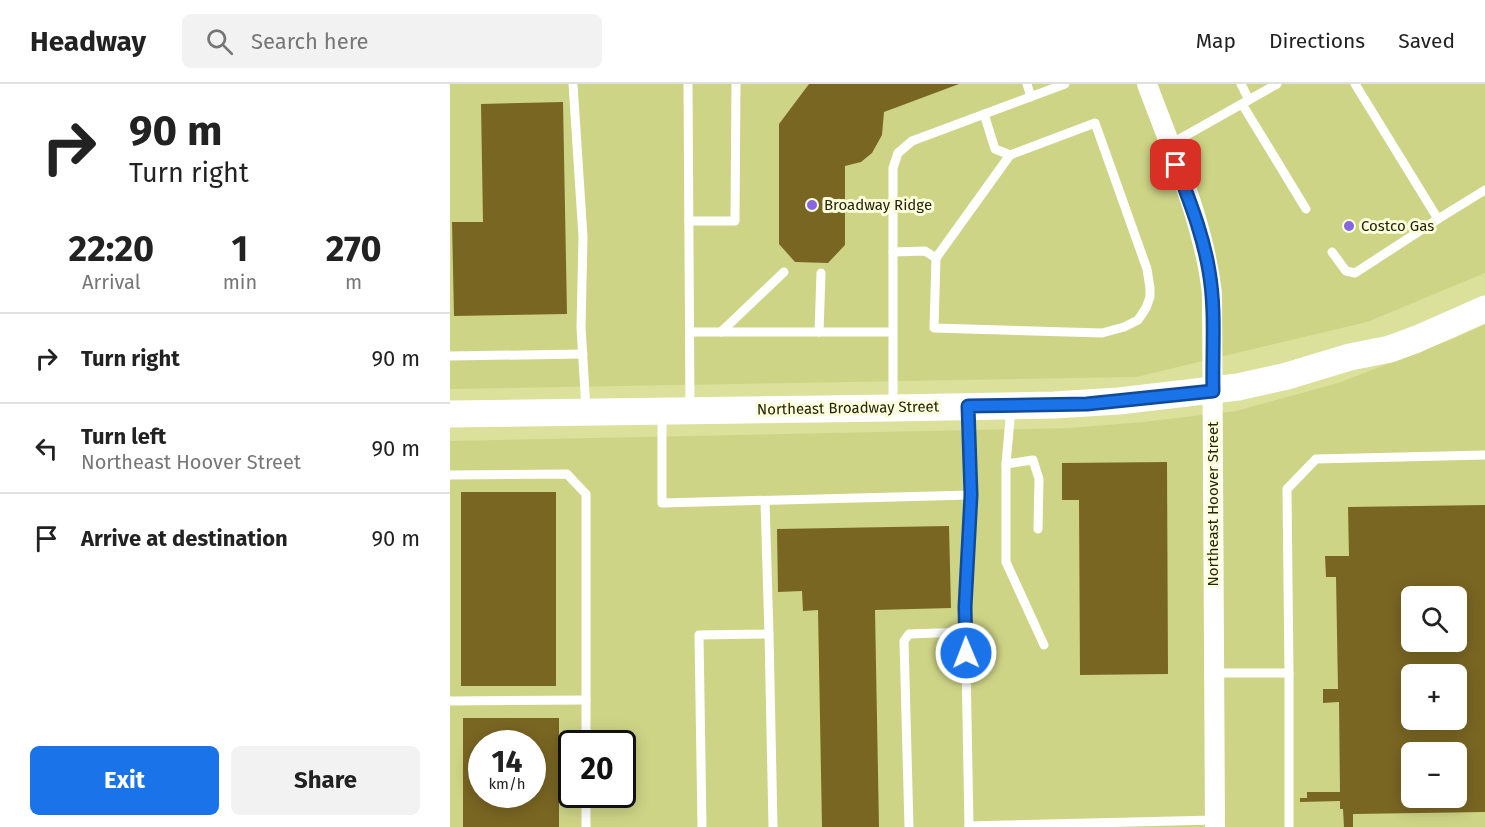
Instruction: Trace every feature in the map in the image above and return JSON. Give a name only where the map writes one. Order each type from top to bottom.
[{"type":"main road","name":"Northeast Broadway Street","points":[[1350,357],[1485,291]]},
{"type":"main road","name":"Northeast Broadway Street","points":[[450,414],[1011,406],[1119,401],[1213,391],[1287,376],[1350,357],[1390,349],[1485,309]]},
{"type":"street","name":"Northeast Hoover Street","points":[[1147,84],[1198,226],[1208,265],[1212,294],[1215,823]]},
{"type":"lane","points":[[573,84],[583,237],[581,327],[586,412]]},
{"type":"lane","points":[[688,84],[691,411]]},
{"type":"lane","points":[[689,221],[735,221],[736,84]]},
{"type":"lane","points":[[1027,84],[1031,97]]},
{"type":"lane","points":[[893,408],[893,168],[898,153],[912,141],[1065,84]]},
{"type":"lane","points":[[1241,84],[1246,102],[1306,209]]},
{"type":"lane","points":[[1169,145],[1277,84]]},
{"type":"lane","points":[[1354,84],[1438,219]]},
{"type":"lane","points":[[984,114],[996,149],[1010,155]]},
{"type":"lane","points":[[1095,123],[1147,269],[1150,297],[1138,320],[1124,327],[1102,333],[934,327],[936,258],[1010,155],[1095,123]]},
{"type":"lane","points":[[1332,252],[1346,271],[1355,273],[1485,189]]},
{"type":"lane","points":[[893,252],[925,252],[936,258]]},
{"type":"lane","points":[[722,332],[784,272]]},
{"type":"lane","points":[[819,332],[821,273]]},
{"type":"lane","points":[[690,332],[892,332]]},
{"type":"lane","points":[[450,356],[583,354]]},
{"type":"lane","points":[[968,406],[971,495],[966,632],[969,826],[1215,823]]},
{"type":"lane","points":[[1011,406],[1006,464],[1006,562],[1044,645]]},
{"type":"lane","points":[[662,411],[662,503],[971,495]]},
{"type":"lane","points":[[1289,827],[1287,489],[1316,459],[1485,455]]},
{"type":"lane","points":[[1006,464],[1034,460],[1039,479],[1038,529]]},
{"type":"lane","points":[[450,475],[567,474],[586,494],[586,730]]},
{"type":"lane","points":[[765,501],[773,827]]},
{"type":"lane","points":[[909,827],[904,641],[909,634],[966,632]]},
{"type":"lane","points":[[702,827],[699,635],[769,634]]},
{"type":"lane","points":[[1214,673],[1289,673]]},
{"type":"lane","points":[[450,701],[586,700]]},
{"type":"lane","points":[[586,808],[586,827]]},
{"type":"shaded area","points":[[450,84],[1485,84],[1485,273],[1367,322],[1136,377],[450,389]]},
{"type":"shaded area","points":[[1485,324],[1485,827],[450,827],[450,441],[1070,428],[1236,411],[1338,383],[1455,338]]},
{"type":"building","name":"Broadway Ridge","points":[[809,84],[959,84],[884,112],[882,135],[872,153],[861,162],[845,166],[845,245],[828,263],[795,262],[779,244],[779,124]]},
{"type":"building","points":[[563,102],[567,314],[454,316],[452,222],[483,222],[481,104]]},
{"type":"building","points":[[1167,462],[1168,674],[1080,675],[1079,500],[1062,500],[1062,463]]},
{"type":"building","points":[[461,492],[556,492],[556,686],[461,686]]},
{"type":"building","points":[[1485,505],[1485,812],[1353,814],[1353,827],[1344,827],[1340,801],[1300,802],[1300,798],[1307,798],[1307,792],[1340,792],[1339,702],[1323,703],[1323,689],[1338,689],[1336,577],[1326,577],[1325,556],[1349,556],[1348,507]]},
{"type":"building","points":[[949,526],[951,608],[875,610],[879,827],[822,827],[818,610],[803,611],[802,591],[778,592],[777,529]]},
{"type":"building","points":[[463,718],[559,718],[559,827],[463,827]]},
{"type":"place","name":"Broadway Ridge","points":[[812,205]]},
{"type":"place","name":"Costco Gas","points":[[1349,226]]},
{"type":"route","points":[[966,653],[965,607],[971,495],[968,406],[1087,404],[1213,391],[1210,273],[1198,226],[1176,165]]}]
